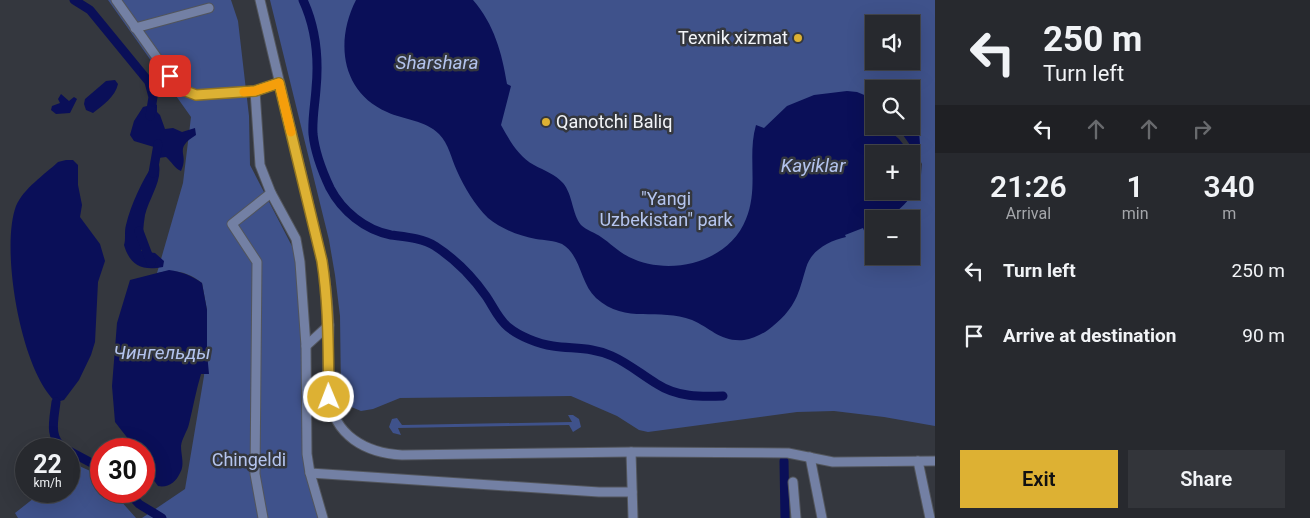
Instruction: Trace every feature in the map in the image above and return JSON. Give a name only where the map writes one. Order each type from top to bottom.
[{"type":"street","points":[[116,0],[170,76],[183,90],[196,95],[255,91],[279,83]]},
{"type":"street","points":[[260,0],[322,261],[329,325],[329,397],[336,418],[348,436],[359,444],[370,450],[402,455],[631,452],[788,453],[833,462],[935,461]]},
{"type":"street","points":[[135,28],[210,8]]},
{"type":"street","points":[[255,91],[260,165],[271,194],[296,239],[300,262],[306,346],[307,454],[322,518]]},
{"type":"street","points":[[262,518],[256,474],[257,262],[232,224],[271,194]]},
{"type":"street","points":[[306,346],[329,325]]},
{"type":"street","points":[[631,452],[633,518]]},
{"type":"street","points":[[810,457],[822,518]]},
{"type":"street","points":[[918,462],[930,518]]},
{"type":"street","points":[[310,473],[599,492],[632,492]]},
{"type":"street","points":[[793,482],[796,518]]},
{"type":"green space","name":"Chingeldi","points":[[108,0],[231,0],[238,21],[249,116],[250,165],[294,250],[301,294],[305,445],[322,518],[142,518],[185,489],[204,376],[207,310],[202,283],[192,276],[181,272],[157,273],[183,183],[191,117]]},
{"type":"green space","name":"\"Yangi Uzbekistan\" park","points":[[270,0],[935,0],[935,426],[834,411],[797,412],[648,432],[639,430],[617,416],[571,396],[400,398],[373,409],[361,411],[349,406],[343,400],[341,393],[340,316],[329,240]]},
{"type":"green space","points":[[568,415],[573,415],[579,419],[581,427],[573,432],[569,425],[398,428],[401,435],[393,433],[389,427],[392,419],[397,418],[402,425],[572,422]]},
{"type":"green space","points":[[80,466],[90,471],[90,503],[123,503],[136,518],[18,518],[15,513],[28,503],[80,503]]},
{"type":"water","name":"Kayiklar","points":[[356,0],[473,0],[492,29],[503,61],[507,84],[511,86],[501,125],[511,142],[528,161],[563,183],[569,193],[581,225],[625,255],[645,263],[662,266],[696,262],[712,256],[726,246],[738,234],[750,207],[753,184],[752,148],[756,125],[764,128],[787,106],[814,95],[847,91],[865,95],[865,135],[919,135],[920,145],[865,145],[865,200],[908,200],[898,210],[865,210],[865,233],[863,228],[845,235],[846,237],[833,241],[816,251],[808,262],[792,306],[777,323],[765,332],[750,339],[728,339],[699,323],[680,316],[619,311],[607,306],[596,298],[587,285],[573,255],[562,244],[517,234],[488,218],[466,189],[448,147],[439,134],[421,123],[387,112],[372,103],[360,92],[351,79],[346,64],[344,48],[349,16]]},
{"type":"water","points":[[115,80],[118,84],[108,100],[93,113],[86,110],[85,99],[106,81]]},
{"type":"water","points":[[61,94],[69,101],[74,97],[77,99],[70,113],[56,114],[51,110],[52,106],[60,103],[58,99]]},
{"type":"water","points":[[155,104],[165,129],[173,128],[182,132],[195,128],[196,135],[183,148],[184,160],[181,171],[166,157],[158,158],[154,147],[134,141],[130,135],[134,121],[143,107]]},
{"type":"water","name":"Чингельды","points":[[73,160],[78,165],[78,185],[82,205],[80,217],[100,244],[105,261],[98,282],[95,342],[91,355],[79,380],[64,400],[56,402],[44,386],[33,364],[24,338],[12,279],[12,225],[16,206],[24,193],[58,162]]},
{"type":"water","points":[[154,163],[159,165],[159,178],[145,215],[141,251],[155,253],[164,261],[163,267],[149,268],[134,262],[124,245],[125,228],[131,209],[141,185]]},
{"type":"water","name":"Чингельды","points":[[169,270],[186,274],[202,283],[207,310],[209,374],[201,374],[189,424],[181,446],[183,464],[174,482],[168,485],[158,486],[155,482],[155,438],[127,438],[115,422],[112,386],[117,323],[130,280]]},
{"type":"pier","points":[[894,135],[903,135],[910,145],[904,145]]},
{"type":"pier","points":[[920,160],[922,164],[921,175],[920,173]]},
{"type":"waterway","points":[[74,0],[90,10],[149,82],[153,97],[150,116]]},
{"type":"waterway","points":[[303,0],[314,32],[317,55],[313,117],[315,148],[330,188],[348,212],[372,229],[391,235],[414,238],[435,246],[463,268],[486,296],[504,324],[523,336],[547,345],[605,353],[624,362],[657,384],[673,392],[697,396],[723,396]]},
{"type":"waterway","points":[[153,173],[158,144]]},
{"type":"waterway","points":[[139,231],[151,263]]},
{"type":"waterway","points":[[55,438],[53,422],[56,402]]},
{"type":"waterway","points":[[80,457],[90,462]]},
{"type":"waterway","points":[[784,461],[785,518]]},
{"type":"waterway","points":[[138,503],[162,518]]},
{"type":"slow traffic","points":[[244,92],[255,91],[279,83],[291,132]]},
{"type":"place","name":"Texnik xizmat","points":[[798,38]]},
{"type":"place","name":"Qanotchi Baliq","points":[[546,122]]},
{"type":"route","points":[[170,76],[183,90],[196,95],[255,91],[279,83],[322,261],[329,325],[329,397]]},
{"type":"water label","name":"Sharshara","points":[[437,62]]}]
